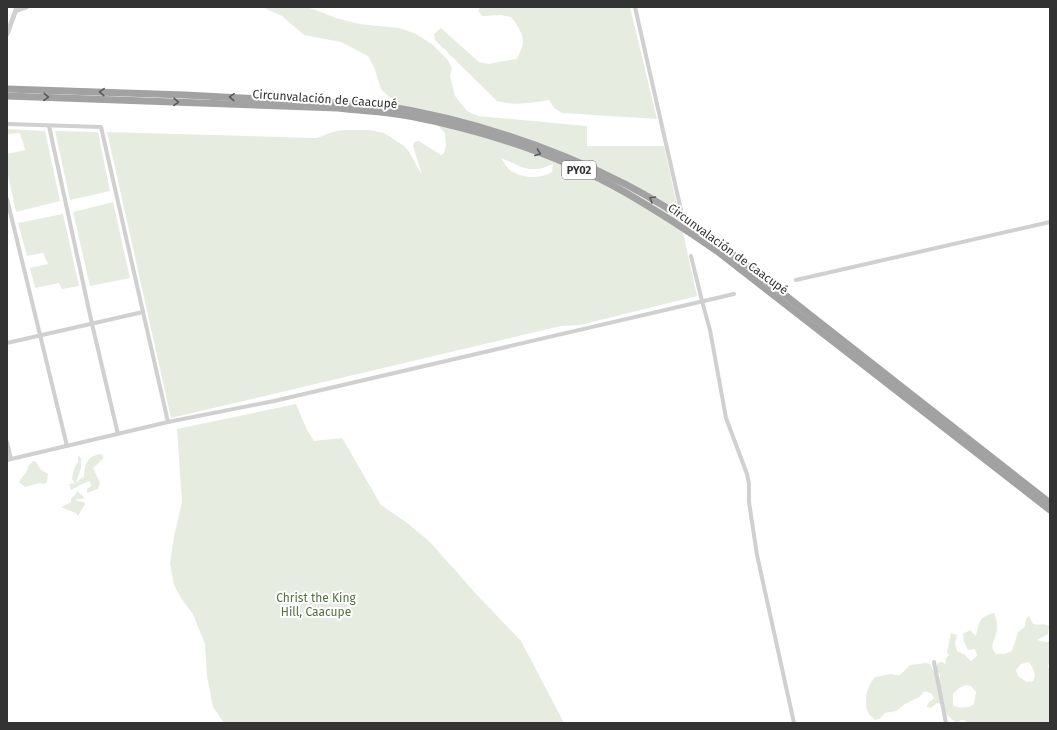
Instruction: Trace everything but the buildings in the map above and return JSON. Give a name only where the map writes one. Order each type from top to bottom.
[{"type":"highway","name":"Circunvalación de Caacupé","points":[[7,89],[185,95],[380,105],[411,110],[490,129],[564,155],[626,184],[691,223],[1050,502]]},
{"type":"highway","name":"Circunvalación de Caacupé","points":[[7,96],[338,108],[390,113],[466,129],[515,144],[555,159],[628,193],[717,251],[1050,510]]},
{"type":"street","points":[[7,34],[16,9],[27,7]]},
{"type":"street","points":[[635,7],[681,210]]},
{"type":"street","points":[[7,124],[101,127],[168,422]]},
{"type":"street","points":[[49,126],[92,324],[118,434]]},
{"type":"street","points":[[7,199],[9,221],[40,335],[67,446]]},
{"type":"street","points":[[796,280],[1050,222]]},
{"type":"street","points":[[691,256],[710,330],[726,418],[747,474],[749,484],[749,502],[757,555],[794,723]]},
{"type":"street","points":[[7,442],[9,460],[168,422],[282,399],[734,294]]},
{"type":"street","points":[[7,343],[143,312]]},
{"type":"street","points":[[934,662],[946,723]]},
{"type":"green space","points":[[262,7],[307,7],[336,18],[359,24],[399,28],[416,34],[433,45],[447,59],[452,68],[450,76],[455,96],[467,111],[478,116],[587,126],[587,146],[664,146],[697,296],[580,325],[561,326],[171,418],[107,132],[317,138],[343,130],[369,130],[384,133],[404,146],[422,175],[413,146],[414,142],[419,141],[441,155],[444,153],[446,146],[445,133],[432,119],[402,110],[381,89],[374,67],[368,56],[341,42],[304,35],[282,16]],"holes":[[[501,158],[532,169],[538,169],[553,164],[552,172],[537,177],[520,175],[509,169]]]},
{"type":"green space","points":[[480,7],[630,7],[657,119],[562,113],[554,108],[549,100],[516,104],[497,101],[435,40],[434,34],[441,28],[479,62],[488,64],[516,59],[520,53],[523,43],[521,33],[515,22],[511,17],[501,15],[483,16],[478,11]]},
{"type":"green space","points":[[7,129],[45,131],[60,201],[16,212],[7,171],[7,154],[25,150],[20,133],[7,134]]},
{"type":"green space","points":[[55,131],[98,132],[110,191],[70,200]]},
{"type":"green space","points":[[113,202],[130,278],[90,286],[73,212]]},
{"type":"green space","points":[[63,214],[79,286],[62,289],[59,283],[35,288],[30,268],[48,264],[43,253],[27,256],[18,223]]},
{"type":"green space","name":"Christ the King Hill, Caacupe","points":[[296,404],[307,430],[314,441],[342,438],[381,505],[406,522],[430,542],[477,595],[521,641],[564,723],[224,723],[213,707],[207,676],[205,644],[193,614],[181,598],[174,585],[170,563],[182,502],[177,429]]},
{"type":"green space","points":[[101,454],[104,458],[93,468],[100,483],[98,489],[87,493],[87,489],[91,486],[90,481],[71,490],[69,484],[75,483],[72,479],[74,469],[78,462],[78,455],[82,459],[81,468],[76,483],[84,476],[86,464],[90,458]]},
{"type":"green space","points":[[33,461],[36,462],[41,470],[48,474],[47,482],[44,484],[39,483],[25,487],[19,482],[26,473],[28,466]]},
{"type":"green space","points":[[77,491],[83,496],[84,499],[76,499],[77,501],[84,502],[85,504],[78,516],[76,513],[61,507],[71,502],[71,498]]},
{"type":"green space","points":[[994,613],[997,628],[993,648],[996,654],[1004,654],[1012,651],[1018,632],[1025,627],[1026,619],[1029,616],[1033,624],[1049,626],[1048,634],[1037,640],[1045,642],[1050,641],[1050,661],[1048,666],[1050,671],[1050,723],[967,723],[966,721],[962,720],[955,722],[943,711],[943,704],[937,703],[931,708],[927,707],[928,703],[934,698],[932,694],[925,691],[919,697],[905,704],[896,711],[885,713],[879,719],[875,720],[869,714],[866,707],[866,695],[870,684],[875,677],[891,674],[900,675],[910,665],[926,663],[930,664],[939,682],[940,674],[936,673],[937,665],[939,662],[943,662],[945,665],[946,658],[949,655],[947,652],[951,633],[957,635],[955,643],[957,651],[965,655],[971,661],[977,656],[975,649],[968,650],[964,642],[963,634],[970,630],[976,636],[980,621],[985,616]],"holes":[[[1029,662],[1035,676],[1033,681],[1027,682],[1018,676],[1016,670],[1021,664]],[[966,685],[971,686],[976,692],[974,704],[964,708],[953,705],[953,694],[959,688]]]}]
